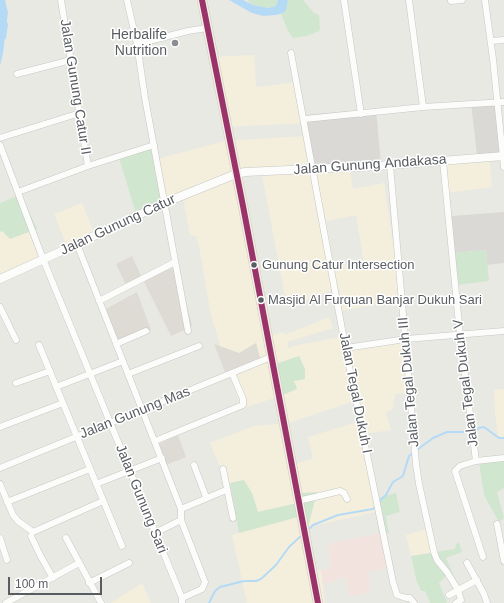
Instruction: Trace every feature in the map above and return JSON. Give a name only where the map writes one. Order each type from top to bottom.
[{"type":"main road","points":[[202,0],[318,603]]},
{"type":"street","name":"Jalan Gunung Catur II","points":[[61,0],[88,166],[154,145]]},
{"type":"street","points":[[127,0],[137,44],[164,203],[188,331]]},
{"type":"street","points":[[344,0],[360,114]]},
{"type":"street","points":[[409,0],[423,107]]},
{"type":"street","points":[[451,1],[462,0]]},
{"type":"street","points":[[485,0],[501,102],[504,167]]},
{"type":"street","points":[[137,44],[188,31],[207,28]]},
{"type":"street","points":[[491,41],[504,40]]},
{"type":"street","name":"Jalan Tegal Dukuh I","points":[[291,52],[305,119],[346,348],[395,590],[397,595],[410,598],[414,603]]},
{"type":"street","points":[[17,74],[71,60]]},
{"type":"street","points":[[305,119],[423,107],[501,102]]},
{"type":"street","points":[[0,138],[80,113]]},
{"type":"street","name":"Jalan Gunung Sari","points":[[0,145],[43,259],[182,601]]},
{"type":"street","name":"Jalan Gunung Andakasa","points":[[236,174],[245,172],[390,165],[503,156]]},
{"type":"street","name":"Jalan Tegal Dukuh V","points":[[443,161],[460,335],[476,461]]},
{"type":"street","name":"Jalan Tegal Dukuh III","points":[[390,165],[419,484],[434,552],[437,560],[447,572],[458,590]]},
{"type":"street","points":[[18,192],[88,166]]},
{"type":"street","name":"Jalan Gunung Catur","points":[[0,279],[164,203],[236,174]]},
{"type":"street","points":[[77,244],[162,458],[181,509],[180,520],[205,582],[202,589],[182,601]]},
{"type":"street","points":[[100,301],[175,262]]},
{"type":"street","points":[[0,308],[16,340]]},
{"type":"street","points":[[116,344],[146,331]]},
{"type":"street","points":[[346,348],[406,339],[504,331]]},
{"type":"street","points":[[39,344],[122,546]]},
{"type":"street","points":[[128,374],[199,346]]},
{"type":"street","name":"Jalan Gunung Mas","points":[[0,468],[271,357]]},
{"type":"street","points":[[56,387],[123,361]]},
{"type":"street","points":[[16,383],[50,372]]},
{"type":"street","points":[[155,441],[243,405],[244,402],[232,373]]},
{"type":"street","points":[[0,427],[63,403]]},
{"type":"street","points":[[96,484],[162,458]]},
{"type":"street","points":[[483,557],[456,475],[457,468],[476,461],[504,458]]},
{"type":"street","points":[[194,465],[206,497]]},
{"type":"street","points":[[7,502],[90,469]]},
{"type":"street","points":[[223,469],[226,490],[233,518]]},
{"type":"street","points":[[0,484],[13,515],[32,534],[40,556],[53,578]]},
{"type":"street","points":[[181,509],[206,497],[226,490]]},
{"type":"street","points":[[298,501],[340,491],[344,493],[347,499]]},
{"type":"street","points":[[32,534],[103,502]]},
{"type":"street","points":[[155,533],[180,520]]},
{"type":"street","points":[[498,524],[504,561]]},
{"type":"street","points":[[0,538],[7,560]]},
{"type":"street","points":[[66,538],[101,603]]},
{"type":"street","points":[[6,603],[79,563]]},
{"type":"street","points":[[89,583],[129,563]]},
{"type":"street","points":[[467,563],[477,580],[487,603]]},
{"type":"street","points":[[449,595],[477,580]]},
{"type":"street","points":[[456,603],[461,600],[458,590]]},
{"type":"shaded area","points":[[254,55],[256,87],[298,82],[306,123],[222,127],[209,57]]},
{"type":"shaded area","points":[[498,100],[504,153],[477,155],[471,103]]},
{"type":"shaded area","points":[[376,110],[381,164],[313,166],[304,115]]},
{"type":"shaded area","points":[[308,136],[313,166],[349,166],[353,189],[384,183],[401,300],[341,311],[339,288],[287,307],[261,169],[238,170],[271,336],[284,332],[285,335],[329,317],[333,328],[287,342],[288,348],[346,336],[348,347],[381,341],[405,340],[412,393],[395,394],[393,409],[386,413],[391,430],[364,434],[375,512],[308,527],[315,571],[321,570],[325,603],[247,603],[232,535],[305,515],[308,526],[317,493],[301,493],[302,502],[257,512],[252,493],[244,481],[227,483],[210,443],[254,426],[289,423],[283,395],[297,389],[294,381],[305,379],[305,369],[299,356],[276,364],[274,366],[280,396],[241,409],[230,370],[211,315],[199,247],[196,236],[190,235],[183,198],[165,207],[154,160],[225,141]],"holes":[[[356,215],[364,263],[334,266],[326,221]],[[357,400],[361,421],[308,437],[313,458],[296,464],[289,423]]]},
{"type":"shaded area","points":[[489,154],[492,187],[448,193],[444,157]]},
{"type":"shaded area","points":[[82,203],[96,238],[69,251],[54,214]]},
{"type":"shaded area","points":[[504,212],[504,263],[487,265],[486,250],[454,253],[451,216]]},
{"type":"shaded area","points":[[32,231],[44,262],[0,280],[0,232]]},
{"type":"shaded area","points":[[132,256],[143,280],[127,287],[116,264]]},
{"type":"shaded area","points":[[177,266],[192,325],[190,328],[171,336],[143,280]]},
{"type":"shaded area","points":[[137,292],[151,330],[115,346],[102,311]]},
{"type":"shaded area","points":[[256,343],[260,358],[225,372],[214,344],[239,353]]},
{"type":"shaded area","points":[[504,389],[504,439],[498,437],[494,390]]},
{"type":"shaded area","points":[[178,435],[186,457],[166,465],[157,445]]},
{"type":"shaded area","points":[[430,528],[438,552],[411,556],[406,535]]},
{"type":"shaded area","points":[[379,533],[382,536],[383,550],[388,569],[369,571],[369,592],[350,597],[345,576],[323,586],[321,570],[331,568],[328,544]]},
{"type":"shaded area","points":[[142,583],[151,603],[111,603],[131,590]]},
{"type":"green space","points":[[249,0],[278,0],[276,6],[268,8],[253,5],[248,2]]},
{"type":"green space","points":[[288,0],[303,0],[314,13],[319,15],[319,31],[307,36],[293,38],[288,31],[281,14],[285,10]]},
{"type":"green space","points":[[146,149],[153,151],[165,207],[138,220],[119,158]]},
{"type":"green space","points":[[21,194],[37,229],[10,239],[2,231],[0,232],[0,203]]},
{"type":"green space","points":[[486,250],[489,281],[457,285],[454,253]]},
{"type":"green space","points":[[299,356],[305,369],[305,379],[294,381],[297,389],[280,396],[276,364]]},
{"type":"green space","points":[[504,458],[504,488],[497,492],[504,518],[499,522],[484,495],[479,462]]},
{"type":"green space","points":[[244,480],[252,493],[258,512],[302,502],[300,493],[317,492],[308,527],[305,515],[239,533],[230,483]]},
{"type":"green space","points":[[396,493],[400,512],[386,516],[389,533],[382,536],[379,533],[373,499]]},
{"type":"green space","points":[[459,542],[462,552],[446,558],[456,581],[452,584],[446,576],[439,583],[447,603],[430,603],[425,591],[421,591],[416,579],[411,556],[455,549],[456,544]]},
{"type":"water","points":[[0,0],[5,0],[8,12],[0,66]]},
{"type":"water","points":[[229,0],[243,0],[253,5],[268,8],[276,6],[278,0],[288,0],[286,10],[283,13],[263,16],[252,13]]},
{"type":"waterway","points":[[5,38],[7,24]]},
{"type":"waterway","points":[[379,502],[386,495],[393,482],[403,476],[409,456],[433,438],[447,432],[474,432],[479,428],[484,427],[499,438],[504,438]]},
{"type":"waterway","points":[[307,531],[313,525],[338,515],[373,509],[376,505]]},
{"type":"waterway","points":[[209,603],[215,591],[220,587],[244,581],[256,581],[261,579],[276,565],[289,547],[302,535]]},
{"type":"transit line","points":[[202,0],[243,206],[318,603]]},
{"type":"place","name":"Herbalife Nutrition","points":[[175,43]]},
{"type":"place","name":"Gunung Catur Intersection","points":[[254,265]]},
{"type":"place","name":"Masjid Al Furquan Banjar Dukuh Sari","points":[[261,300]]}]
